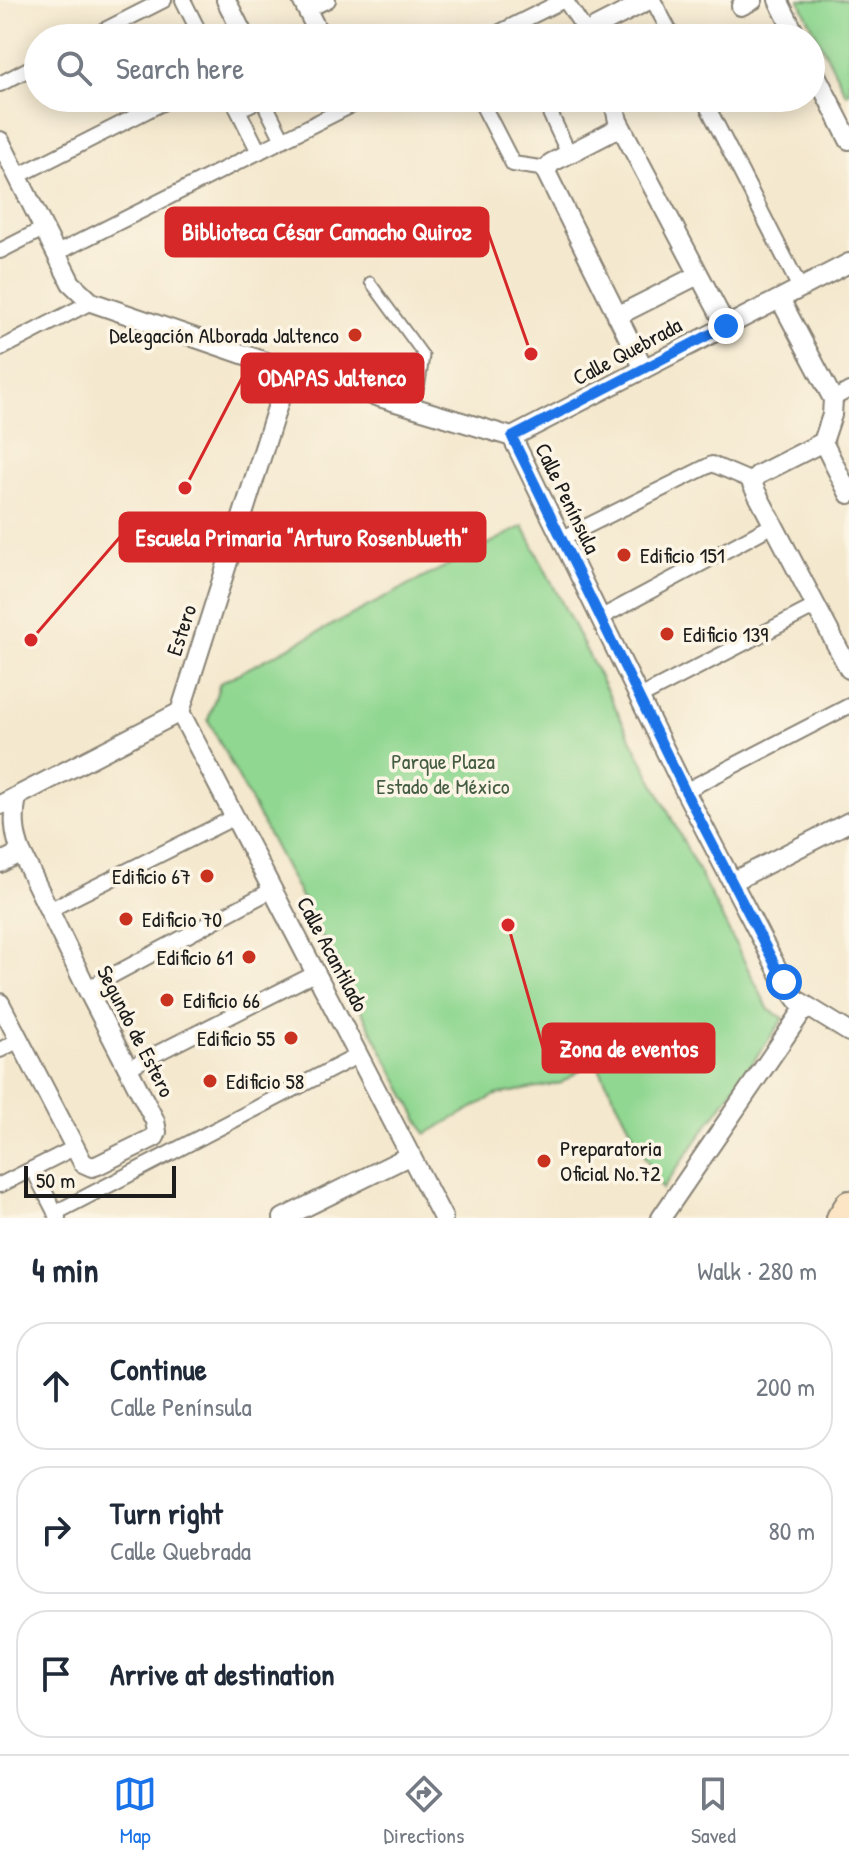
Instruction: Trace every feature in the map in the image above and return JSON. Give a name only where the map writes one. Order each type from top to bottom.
[{"type":"main road","points":[[840,1218],[849,1204]]},
{"type":"street","points":[[117,24],[164,0]]},
{"type":"street","points":[[183,0],[195,24]]},
{"type":"street","points":[[226,0],[238,24]]},
{"type":"street","points":[[314,24],[304,5],[328,0]]},
{"type":"street","points":[[526,24],[565,0],[581,24]]},
{"type":"street","points":[[602,24],[651,0],[665,24]]},
{"type":"street","points":[[778,0],[790,24]]},
{"type":"street","points":[[0,84],[24,71]]},
{"type":"street","points":[[825,86],[842,111],[849,140]]},
{"type":"street","points":[[18,176],[144,112]]},
{"type":"street","points":[[251,112],[259,152]]},
{"type":"street","points":[[259,112],[283,140]]},
{"type":"street","points":[[57,253],[337,112]]},
{"type":"street","points":[[486,112],[513,164],[547,169]]},
{"type":"street","points":[[550,112],[569,154]]},
{"type":"street","points":[[617,112],[621,127],[726,326]]},
{"type":"street","points":[[710,112],[800,288]]},
{"type":"street","points":[[621,127],[551,163],[547,176],[644,369]]},
{"type":"street","points":[[0,349],[91,302],[71,283],[1,144]]},
{"type":"street","points":[[0,251],[45,228]]},
{"type":"street","name":"Calle Quebrada","points":[[512,437],[849,263]]},
{"type":"street","points":[[617,316],[698,275]]},
{"type":"street","points":[[752,481],[823,442],[841,395],[780,299]]},
{"type":"street","name":"Calle Península","points":[[91,302],[289,370],[512,437],[685,791],[784,982],[806,1006],[849,1032]]},
{"type":"street","name":"Estero","points":[[180,712],[289,370]]},
{"type":"street","points":[[823,442],[848,491]]},
{"type":"street","points":[[561,539],[712,464],[752,481]]},
{"type":"street","points":[[752,481],[849,669]]},
{"type":"street","points":[[600,618],[773,525]]},
{"type":"street","points":[[640,697],[816,606]]},
{"type":"street","points":[[685,791],[849,706]]},
{"type":"street","points":[[8,800],[180,712]]},
{"type":"street","name":"Calle Acantilado","points":[[180,712],[443,1218]]},
{"type":"street","name":"Segundo de Estero","points":[[8,800],[21,852],[155,1121],[157,1132],[151,1139],[98,1165],[87,1166]]},
{"type":"street","points":[[49,910],[233,818]]},
{"type":"street","points":[[732,882],[849,822]]},
{"type":"street","points":[[0,863],[21,852]]},
{"type":"street","points":[[87,989],[272,890]]},
{"type":"street","points":[[128,1068],[316,973]]},
{"type":"street","points":[[0,1003],[74,1148],[87,1166],[96,1192]]},
{"type":"street","points":[[661,1218],[806,1006]]},
{"type":"street","points":[[0,1050],[19,1040]]},
{"type":"street","points":[[33,1169],[57,1215],[359,1055]]},
{"type":"street","points":[[157,1132],[173,1153]]},
{"type":"street","points":[[0,1185],[74,1148]]},
{"type":"street","points":[[289,1217],[411,1155]]},
{"type":"lane","points":[[370,282],[424,356],[412,408]]},
{"type":"green space","points":[[799,0],[849,0],[849,93],[846,94],[825,52],[825,24],[811,24]]},
{"type":"green space","name":"Parque Plaza Estado de México","points":[[523,526],[769,1010],[784,1018],[662,1189],[595,1060],[561,1083],[496,1095],[426,1134],[208,720],[220,683]]},
{"type":"place","name":"Delegación Alborada Jaltenco","points":[[355,335]]},
{"type":"place","name":"Biblioteca César Camacho Quiroz","points":[[531,354]]},
{"type":"place","name":"ODAPAS Jaltenco","points":[[185,488]]},
{"type":"place","name":"Edificio 151","points":[[624,555]]},
{"type":"place","name":"Edificio 139","points":[[667,634]]},
{"type":"place","name":"Escuela Primaria \"Arturo Rosenblueth\"","points":[[31,640]]},
{"type":"place","name":"Edificio 67","points":[[207,876]]},
{"type":"place","name":"Edificio 70","points":[[126,919]]},
{"type":"place","name":"Zona de eventos","points":[[508,925]]},
{"type":"place","name":"Edificio 61","points":[[249,957]]},
{"type":"place","name":"Edificio 66","points":[[167,1000]]},
{"type":"place","name":"Edificio 55","points":[[291,1038]]},
{"type":"place","name":"Edificio 58","points":[[210,1081]]},
{"type":"place","name":"Preparatoria Oficial No.72","points":[[544,1161]]},
{"type":"route","points":[[726,326],[512,437],[685,791],[784,982]]}]
